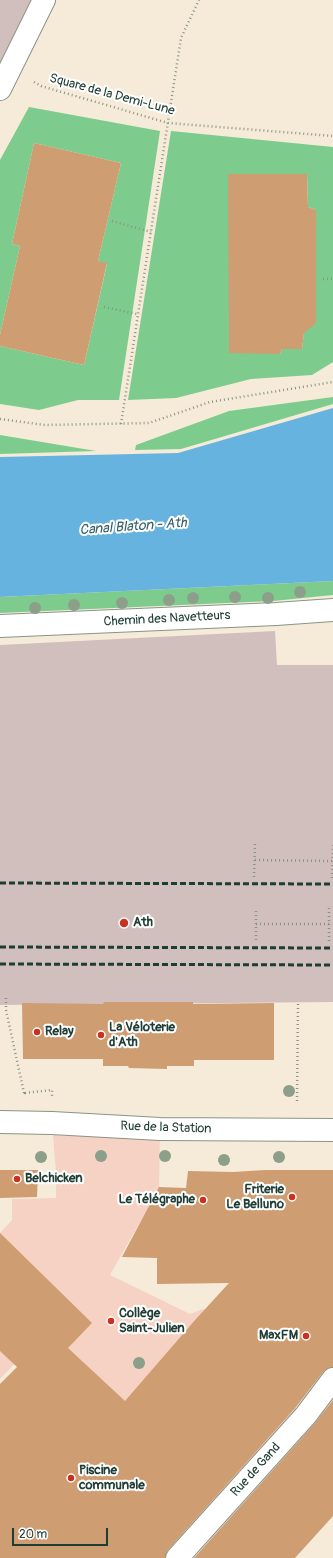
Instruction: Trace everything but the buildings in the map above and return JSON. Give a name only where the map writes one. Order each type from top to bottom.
[{"type":"street","points":[[0,89],[44,0]]},
{"type":"street","name":"Chemin des Navetteurs","points":[[0,626],[268,615],[333,610]]},
{"type":"street","name":"Rue de la Station","points":[[0,1122],[52,1123],[160,1129],[333,1130]]},
{"type":"street","name":"Rue de Gand","points":[[177,1558],[306,1415],[333,1379]]},
{"type":"path","points":[[121,424],[180,38],[199,0]]},
{"type":"path","name":"Square de la Demi-Lune","points":[[10,69],[41,86],[168,123],[333,136]]},
{"type":"path","points":[[112,222],[151,232]]},
{"type":"path","points":[[323,279],[333,279]]},
{"type":"path","points":[[104,308],[137,314]]},
{"type":"path","points":[[0,419],[45,425],[149,423],[210,402],[333,382]]},
{"type":"path","points":[[254,877],[255,843]]},
{"type":"path","points":[[332,878],[333,844]]},
{"type":"path","points":[[255,860],[332,861]]},
{"type":"path","points":[[256,908],[256,940]]},
{"type":"path","points":[[329,908],[329,940]]},
{"type":"path","points":[[256,924],[329,924]]},
{"type":"path","points":[[6,998],[6,1010],[24,1093],[18,1093]]},
{"type":"path","points":[[298,1002],[298,1130]]},
{"type":"shaded area","points":[[0,0],[44,0],[0,89]]},
{"type":"shaded area","points":[[275,631],[277,665],[333,665],[333,1002],[0,1005],[0,645]]},
{"type":"shaded area","name":"Collège Saint-Julien","points":[[52,1123],[160,1129],[159,1189],[110,1275],[190,1314],[203,1309],[233,1329],[255,1377],[306,1415],[202,1530],[16,1362],[0,1379],[0,1233],[12,1220],[12,1199],[56,1198],[56,1172]]},
{"type":"green space","points":[[29,107],[160,131],[119,400],[78,400],[39,410],[0,404],[0,346],[84,365],[107,264],[98,261],[121,163],[34,143],[12,244],[20,246],[0,335],[0,160]]},
{"type":"green space","points":[[171,131],[333,147],[333,362],[312,375],[251,379],[176,398],[128,400]],"holes":[[[229,174],[307,174],[308,207],[316,210],[316,322],[305,324],[302,349],[282,349],[280,354]]]},
{"type":"green space","points":[[333,397],[333,404],[181,449],[135,450],[136,445],[229,411]]},
{"type":"green space","points":[[0,435],[96,451],[0,454]]},
{"type":"green space","points":[[333,581],[333,595],[273,601],[0,613],[0,597]]},
{"type":"water","name":"Canal Blaton - Ath","points":[[333,408],[333,581],[0,597],[0,457],[178,453]]},
{"type":"railway","points":[[0,883],[333,884]]},
{"type":"railway","points":[[0,947],[333,948]]},
{"type":"railway","points":[[0,964],[333,965]]},
{"type":"place","name":"Ath","points":[[124,923]]},
{"type":"place","name":"Relay","points":[[37,1032]]},
{"type":"place","name":"La Véloterie d'Ath","points":[[101,1035]]},
{"type":"place","name":"Belchicken","points":[[17,1179]]},
{"type":"place","name":"Friterie Le Belluno","points":[[292,1197]]},
{"type":"place","name":"Le Télégraphe","points":[[203,1200]]},
{"type":"place","name":"Collège Saint-Julien","points":[[111,1321]]},
{"type":"place","name":"MaxFM","points":[[306,1336]]},
{"type":"place","name":"Piscine communale","points":[[71,1478]]}]
